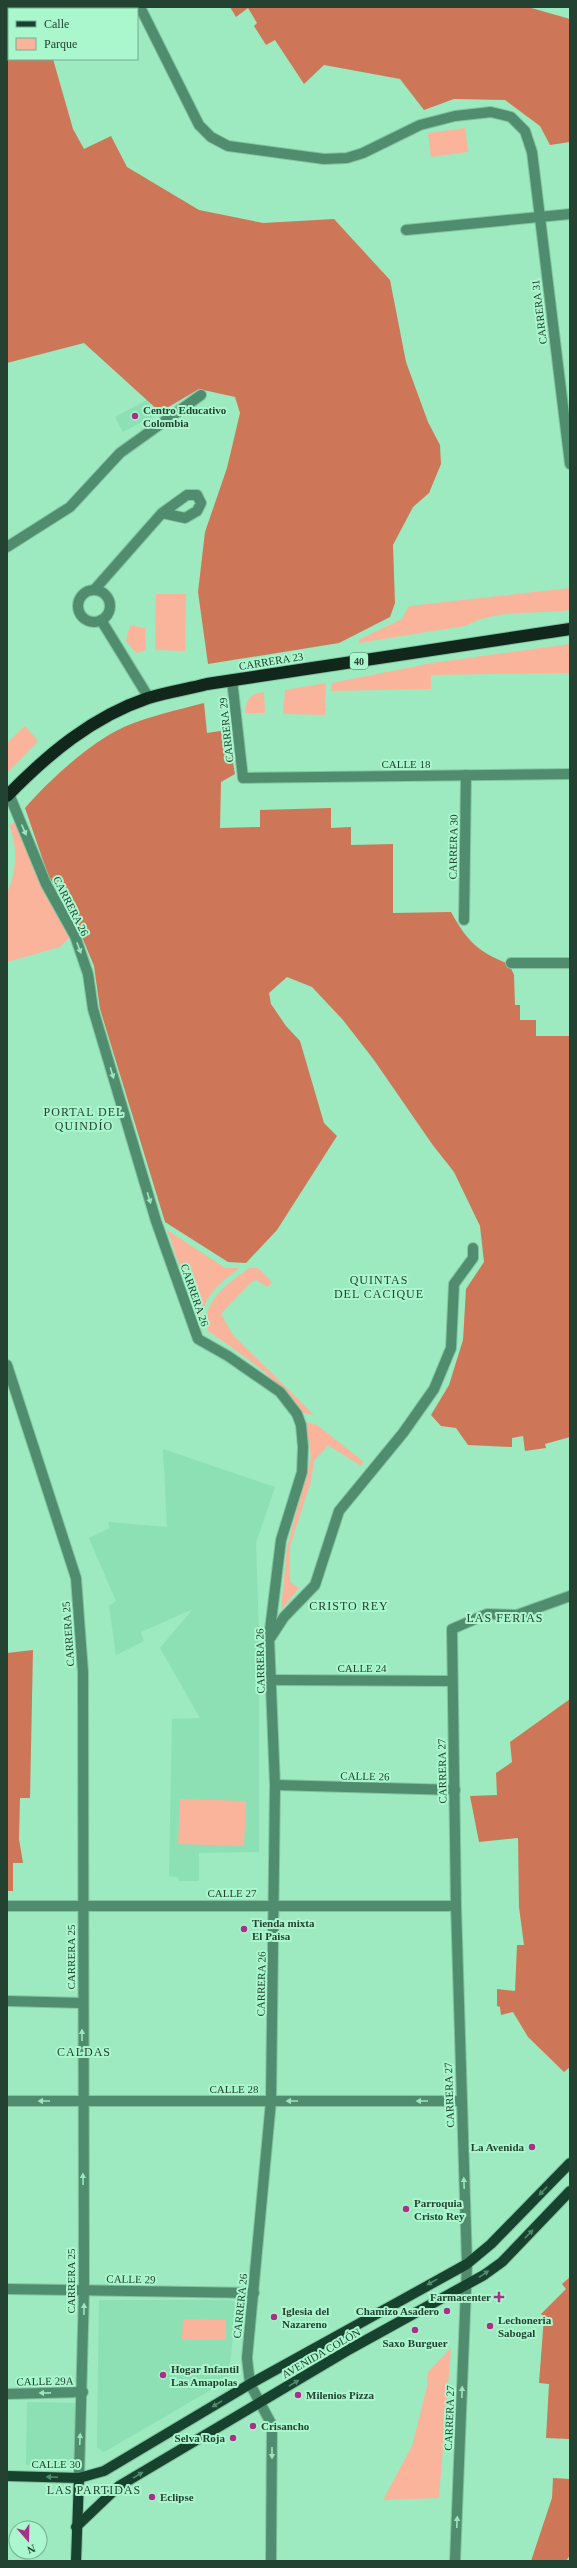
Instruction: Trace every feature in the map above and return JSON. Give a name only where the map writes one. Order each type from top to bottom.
[{"type":"highway","name":"CARRERA 23","points":[[8,795],[76,734],[112,712],[149,698],[232,680],[570,629]]},
{"type":"main road","name":"AVENIDA COLÓN","points":[[104,2471],[250,2384],[467,2264],[491,2244],[570,2163]]},
{"type":"main road","name":"AVENIDA COLÓN","points":[[76,2527],[119,2486],[350,2349],[466,2285],[502,2262],[570,2192]]},
{"type":"main road","name":"CALLE 30","points":[[7,2476],[79,2478],[104,2471]]},
{"type":"main road","name":"CARRERA 25","points":[[76,2561],[76,2527],[79,2478]]},
{"type":"street","name":"CARRERA 31","points":[[140,7],[199,124],[211,137],[228,146],[324,159],[347,158],[363,153],[420,125],[455,116],[491,112],[511,117],[525,131],[532,152],[570,464]]},
{"type":"street","points":[[406,230],[570,214]]},
{"type":"street","points":[[7,547],[70,507],[120,453],[202,396]]},
{"type":"street","points":[[96,589],[105,594],[110,603],[109,613],[101,620],[88,622],[81,617],[77,609],[81,595],[96,589],[162,513]]},
{"type":"street","points":[[101,620],[117,650],[149,698]]},
{"type":"street","name":"CARRERA 29","points":[[232,680],[243,778]]},
{"type":"street","name":"CALLE 18","points":[[243,778],[570,774]]},
{"type":"street","name":"CARRERA 30","points":[[464,920],[466,775]]},
{"type":"street","name":"CARRERA 26","points":[[8,795],[46,884],[75,936],[88,974],[93,1010],[154,1214],[198,1339],[228,1356],[280,1392],[294,1409],[301,1425],[302,1472],[281,1540],[269,1638],[272,1680],[275,1786],[275,1905],[271,2101],[247,2358],[250,2384],[272,2425],[272,2561]]},
{"type":"street","points":[[510,963],[570,963]]},
{"type":"street","points":[[269,1638],[284,1618],[314,1585],[339,1511],[403,1433],[434,1389],[451,1348],[454,1284],[473,1258],[473,1248]]},
{"type":"street","name":"CARRERA 25","points":[[7,1365],[76,1578],[83,1672],[82,2101],[84,2290],[83,2392],[79,2478]]},
{"type":"street","name":"CARRERA 27","points":[[455,2561],[467,2264],[456,1906],[452,1629],[487,1614],[517,1615],[570,1596]]},
{"type":"street","name":"CALLE 24","points":[[272,1680],[452,1681]]},
{"type":"street","name":"CALLE 26","points":[[275,1786],[455,1790]]},
{"type":"street","name":"CALLE 27","points":[[7,1906],[456,1906]]},
{"type":"street","points":[[7,2001],[82,2002]]},
{"type":"street","name":"CALLE 28","points":[[7,2101],[461,2100]]},
{"type":"street","name":"CALLE 29","points":[[7,2289],[254,2293]]},
{"type":"street","name":"CALLE 29A","points":[[7,2394],[83,2392]]},
{"type":"shaded area","points":[[7,7],[37,7],[8,8],[8,60],[53,60],[73,129],[84,149],[111,136],[127,167],[199,210],[263,223],[334,219],[390,280],[406,362],[428,422],[440,445],[441,464],[429,493],[413,507],[393,545],[395,603],[390,617],[339,643],[208,664],[198,592],[205,532],[227,468],[240,413],[235,397],[199,389],[160,412],[84,343],[7,363]]},
{"type":"shaded area","points":[[230,7],[528,7],[570,19],[570,142],[550,145],[540,126],[505,100],[454,99],[424,110],[400,79],[324,65],[304,84],[275,40],[266,45],[254,26],[257,23],[248,8],[236,17]]},
{"type":"shaded area","name":"Centro Educativo Colombia","points":[[147,400],[155,415],[123,432],[115,417]]},
{"type":"shaded area","points":[[204,703],[207,733],[227,730],[235,774],[221,782],[220,828],[260,827],[260,810],[331,808],[331,828],[351,827],[351,845],[393,844],[393,913],[451,912],[462,931],[474,944],[489,955],[509,964],[514,975],[515,1005],[520,1005],[520,1020],[536,1020],[536,1036],[570,1036],[570,1437],[545,1444],[546,1448],[525,1451],[523,1436],[512,1438],[512,1447],[468,1445],[456,1428],[441,1426],[431,1415],[449,1385],[463,1340],[466,1289],[484,1262],[480,1226],[454,1172],[432,1144],[374,1060],[343,1020],[312,987],[287,977],[269,993],[271,1004],[286,1026],[300,1041],[324,1123],[337,1136],[277,1230],[246,1263],[228,1262],[165,1222],[100,1009],[94,966],[80,932],[48,875],[25,808],[58,774],[98,742],[111,734],[124,727],[144,720]]},
{"type":"shaded area","points":[[163,1449],[275,1487],[256,1543],[259,1635],[259,1852],[199,1853],[199,1881],[179,1881],[178,1877],[169,1876],[172,1719],[200,1718],[160,1648],[193,1609],[141,1632],[144,1641],[116,1655],[109,1606],[116,1601],[89,1538],[110,1528],[108,1522],[167,1527]]},
{"type":"shaded area","points":[[33,1650],[30,1798],[20,1798],[19,1839],[23,1863],[13,1863],[13,1891],[7,1891],[7,1653]]},
{"type":"shaded area","points":[[570,1699],[570,2067],[564,2072],[528,2037],[513,2012],[501,2015],[500,2007],[497,2006],[497,1989],[515,1991],[517,1945],[524,1945],[519,1907],[518,1838],[479,1842],[470,1796],[497,1795],[496,1773],[512,1762],[510,1742]]},
{"type":"shaded area","points":[[570,2277],[570,2439],[546,2438],[549,2384],[539,2383],[544,2317],[541,2314],[566,2289],[562,2284]]},
{"type":"shaded area","name":"Hogar Infantil Las Amapolas","points":[[99,2300],[231,2300],[237,2304],[228,2380],[104,2452],[97,2447]]},
{"type":"shaded area","points":[[27,2402],[76,2403],[75,2466],[26,2465]]},
{"type":"shaded area","points":[[553,2478],[570,2479],[570,2555],[566,2561],[531,2561],[552,2498]]},
{"type":"green space","points":[[465,128],[468,152],[431,157],[428,133]]},
{"type":"green space","points":[[570,588],[570,610],[503,614],[478,620],[465,626],[358,643],[360,639],[402,619],[409,606]]},
{"type":"green space","points":[[156,594],[186,594],[185,651],[155,650]]},
{"type":"green space","points":[[130,625],[145,628],[146,650],[136,653],[126,641]]},
{"type":"green space","points":[[570,644],[570,673],[431,675],[431,689],[331,691],[332,683],[432,663]]},
{"type":"green space","points":[[326,683],[325,715],[283,714],[285,690]]},
{"type":"green space","points":[[264,692],[265,713],[245,713],[246,704],[250,698],[255,694]]},
{"type":"green space","points":[[25,726],[38,741],[7,773],[7,743]]},
{"type":"green space","points":[[16,822],[40,881],[54,910],[70,937],[60,947],[7,962],[7,893],[13,876],[15,859],[14,841],[9,825]]},
{"type":"green space","points":[[167,1230],[225,1268],[239,1268],[224,1280],[208,1298],[200,1324]]},
{"type":"green space","points":[[249,1268],[258,1268],[272,1282],[268,1287],[256,1280],[250,1283],[221,1314],[233,1335],[314,1415],[300,1412],[291,1399],[270,1377],[208,1331],[206,1321],[212,1302],[225,1287]]},
{"type":"green space","points":[[306,1422],[317,1425],[364,1462],[361,1466],[328,1445],[314,1461],[311,1481],[290,1546],[290,1582],[299,1588],[281,1610],[287,1547],[311,1457]]},
{"type":"green space","points":[[180,1799],[246,1801],[244,1846],[178,1844]]},
{"type":"green space","points":[[183,2319],[226,2320],[226,2340],[182,2340]]},
{"type":"green space","points":[[451,2348],[439,2498],[383,2500],[412,2446],[427,2387],[428,2372]]},
{"type":"place","name":"Centro Educativo Colombia","points":[[135,416]]},
{"type":"place","name":"Tienda mixta El Paisa","points":[[244,1929]]},
{"type":"place","name":"La Avenida","points":[[532,2147]]},
{"type":"place","name":"Parroquia Cristo Rey","points":[[406,2209]]},
{"type":"place","name":"Farmacenter","points":[[499,2297]]},
{"type":"place","name":"Chamizo Asadero","points":[[447,2311]]},
{"type":"place","name":"Iglesia del Nazareno","points":[[274,2317]]},
{"type":"place","name":"Lechoneria Sabogal","points":[[490,2326]]},
{"type":"place","name":"Saxo Burguer","points":[[415,2330]]},
{"type":"place","name":"Hogar Infantil Las Amapolas","points":[[163,2375]]},
{"type":"place","name":"Milenios Pizza","points":[[298,2395]]},
{"type":"place","name":"Crisancho","points":[[253,2426]]},
{"type":"place","name":"Selva Roja","points":[[233,2438]]},
{"type":"place","name":"Eclipse","points":[[152,2497]]},
{"type":"district","name":"PORTAL DEL QUINDÍO","points":[[84,1119]]},
{"type":"district","name":"QUINTAS DEL CACIQUE","points":[[379,1287]]},
{"type":"district","name":"CRISTO REY","points":[[349,1606]]},
{"type":"district","name":"LAS FERIAS","points":[[505,1618]]},
{"type":"district","name":"CALDAS","points":[[84,2052]]},
{"type":"district","name":"LAS PARTIDAS","points":[[94,2490]]}]
